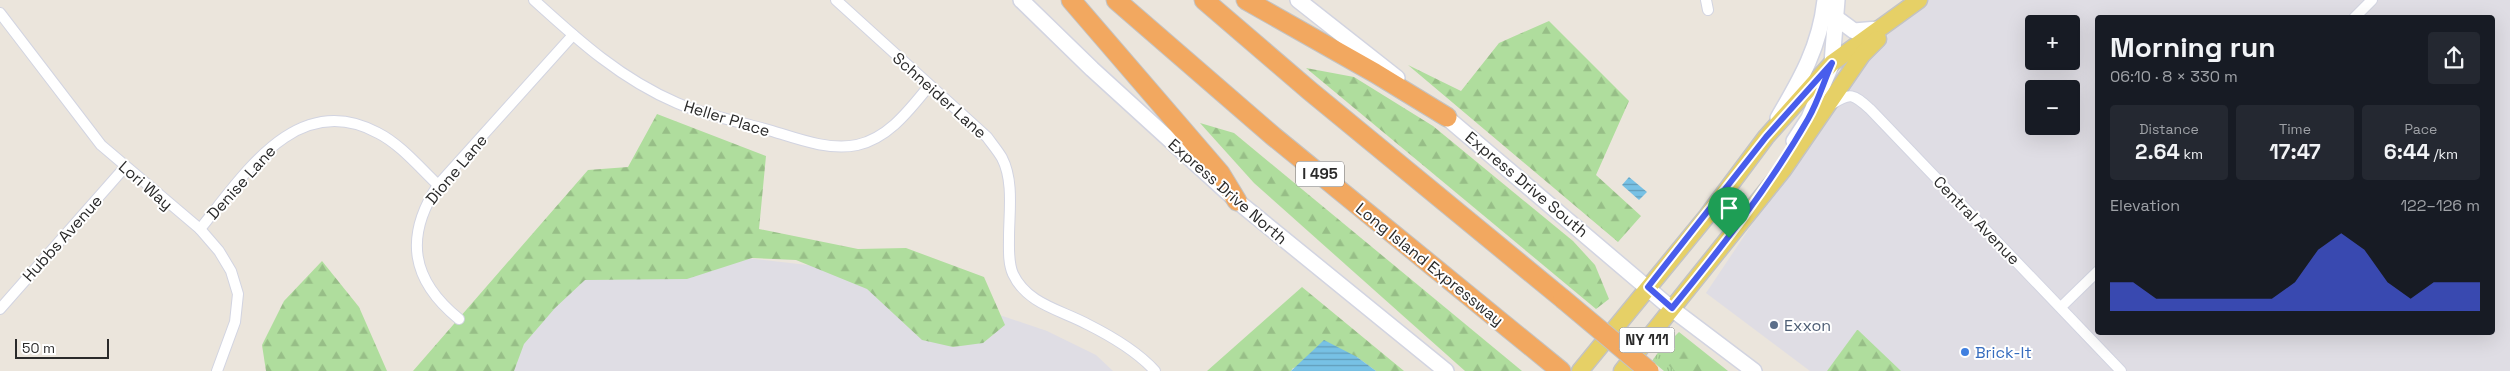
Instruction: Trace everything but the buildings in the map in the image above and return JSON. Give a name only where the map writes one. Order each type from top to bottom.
[{"type":"highway","points":[[1071,0],[1220,174],[1237,201]]},
{"type":"highway","name":"Long Island Expressway","points":[[1116,0],[1273,136],[1561,371]]},
{"type":"highway","points":[[1204,0],[1310,91],[1649,371]]},
{"type":"highway","points":[[1246,0],[1375,73],[1447,117]]},
{"type":"main road","name":"Express Drive North","points":[[1022,0],[1092,69],[1237,201],[1446,371]]},
{"type":"main road","name":"Express Drive South","points":[[1298,0],[1447,117],[1672,308],[1754,371]]},
{"type":"main road","points":[[1766,137],[1808,67],[1823,17],[1825,0]]},
{"type":"main road","points":[[1729,238],[1809,118],[1832,63],[1837,0]]},
{"type":"main road","name":"NY 111","points":[[1580,371],[1766,137],[1832,63],[1919,0]]},
{"type":"main road","name":"NY 111","points":[[1622,371],[1783,170],[1862,55],[1919,0]]},
{"type":"main road","points":[[1835,18],[1854,31],[1878,29]]},
{"type":"street","name":"Heller Place","points":[[534,0],[619,73],[679,104],[799,139],[832,146],[857,145],[879,135],[899,120],[930,86]]},
{"type":"street","name":"Schneider Lane","points":[[836,0],[987,137],[1003,159],[1010,187],[1009,256],[1013,274],[1024,291],[1038,302],[1086,323],[1108,336],[1145,359],[1155,371]]},
{"type":"street","points":[[2357,15],[2372,0]]},
{"type":"street","name":"Lori Way","points":[[0,13],[55,83],[82,124],[125,167],[200,229],[219,251],[231,271],[238,294],[235,322],[216,371]]},
{"type":"street","name":"Dione Lane","points":[[459,320],[443,306],[430,290],[422,272],[417,235],[424,207],[438,185],[573,35]]},
{"type":"street","name":"Central Avenue","points":[[1825,108],[1846,95],[1856,96],[1890,129],[2121,371]]},
{"type":"street","name":"Denise Lane","points":[[200,229],[272,145],[296,129],[324,120],[352,123],[379,133],[438,185]]},
{"type":"street","name":"Hubbs Avenue","points":[[0,309],[125,167]]},
{"type":"street","points":[[2061,307],[2095,274]]},
{"type":"shaded area","points":[[1925,0],[2510,0],[2510,371],[1810,371],[1706,293],[1864,57]]},
{"type":"shaded area","points":[[685,251],[876,273],[1047,331],[1096,355],[1113,371],[464,371],[556,267]]},
{"type":"green space","points":[[1549,21],[1629,101],[1596,175],[1641,216],[1618,242],[1408,65],[1461,91],[1499,43]]},
{"type":"green space","points":[[1306,68],[1354,77],[1433,126],[1573,241],[1595,265],[1609,299],[1596,309]]},
{"type":"green space","points":[[657,114],[766,156],[759,229],[858,249],[906,248],[984,277],[1005,325],[983,343],[953,347],[922,340],[867,289],[796,260],[752,258],[687,279],[585,280],[555,308],[524,344],[514,371],[413,371],[588,170],[628,167]]},
{"type":"green space","points":[[1200,123],[1234,133],[1522,371],[1465,371],[1254,183]]},
{"type":"green space","points":[[322,261],[359,307],[387,371],[266,371],[262,345],[284,301]]},
{"type":"green space","points":[[1302,287],[1404,371],[1376,371],[1357,357],[1293,368],[1291,371],[1207,371]]},
{"type":"green space","points":[[1858,330],[1901,371],[1827,371]]},
{"type":"green space","points":[[1679,332],[1728,371],[1664,371],[1652,361],[1672,333],[1675,336]]},
{"type":"green space","points":[[1682,339],[1721,371],[1675,371],[1667,364],[1663,355],[1670,344]]},
{"type":"water","points":[[1629,177],[1647,192],[1639,200],[1622,185]]},
{"type":"water","points":[[1324,340],[1357,357],[1376,371],[1291,371]]},
{"type":"place","name":"Exxon","points":[[1774,325]]},
{"type":"place","name":"Brick-It","points":[[1965,352]]},
{"type":"route","points":[[1832,63],[1809,118],[1729,238],[1672,308],[1648,287],[1706,216],[1766,137],[1832,63]]}]
